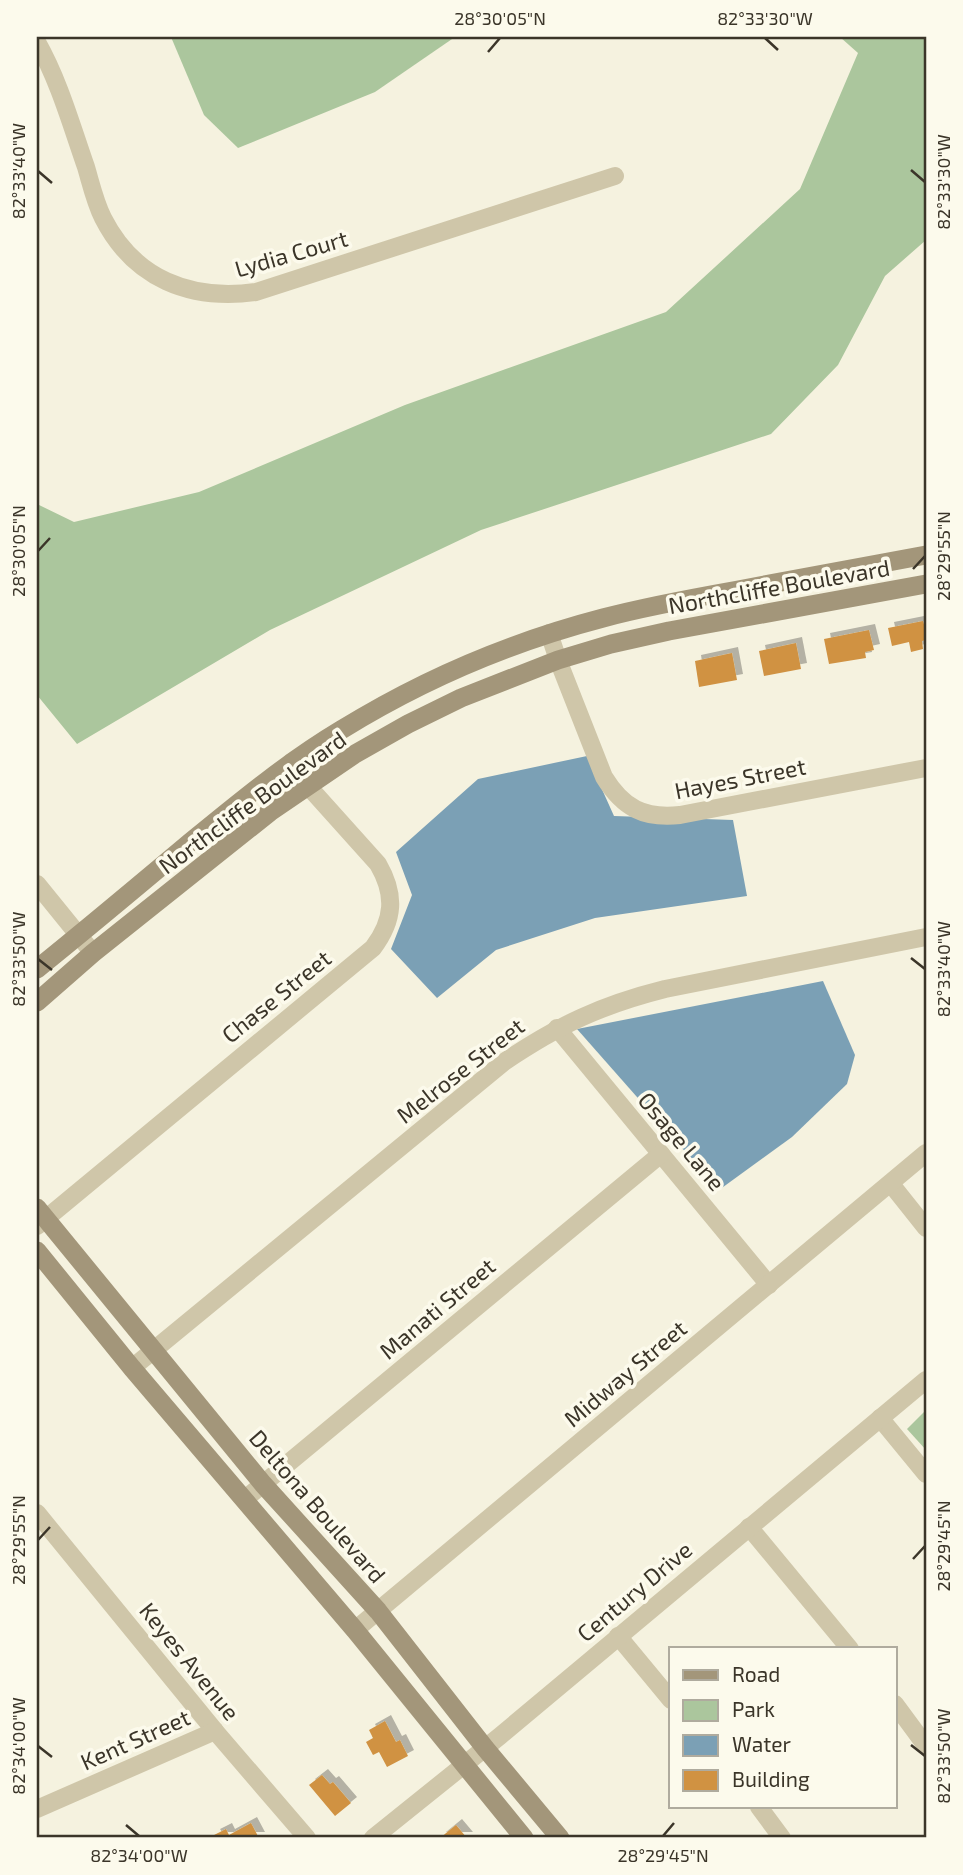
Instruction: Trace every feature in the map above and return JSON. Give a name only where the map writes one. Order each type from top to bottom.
[{"type":"main road","name":"Northcliffe Boulevard","points":[[37,969],[253,790],[291,762],[340,730],[449,672],[549,633],[604,617],[926,555]]},
{"type":"main road","name":"Northcliffe Boulevard","points":[[37,1002],[93,953],[271,812],[355,754],[461,698],[558,660],[611,644],[926,584]]},
{"type":"main road","name":"Deltona Boulevard","points":[[39,1217],[153,1349],[263,1484],[378,1611],[485,1748],[560,1838]]},
{"type":"main road","points":[[37,1251],[132,1368],[355,1630],[524,1838]]},
{"type":"street","name":"Lydia Court","points":[[37,41],[62,94],[99,207],[115,238],[130,256],[148,271],[188,290],[232,295],[256,292],[615,176]]},
{"type":"street","name":"Hayes Street","points":[[549,633],[604,777],[621,800],[634,809],[664,816],[680,815],[926,768]]},
{"type":"street","name":"Chase Street","points":[[39,1217],[373,948],[382,936],[389,921],[391,903],[385,875],[308,786],[291,762]]},
{"type":"street","points":[[37,884],[93,953]]},
{"type":"street","name":"Melrose Street","points":[[132,1368],[504,1062],[557,1028],[592,1011],[665,989],[926,937]]},
{"type":"street","name":"Osage Lane","points":[[557,1028],[769,1285]]},
{"type":"street","name":"Midway Street","points":[[355,1630],[926,1153]]},
{"type":"street","name":"Manati Street","points":[[245,1499],[661,1154]]},
{"type":"street","points":[[891,1184],[926,1228]]},
{"type":"street","name":"Century Drive","points":[[373,1838],[485,1748],[926,1380]]},
{"type":"street","points":[[880,1418],[926,1474]]},
{"type":"street","name":"Keyes Avenue","points":[[37,1513],[215,1731],[307,1838]]},
{"type":"street","points":[[749,1527],[848,1647]]},
{"type":"street","points":[[618,1636],[669,1698]]},
{"type":"street","points":[[897,1707],[926,1746]]},
{"type":"street","name":"Kent Street","points":[[37,1809],[215,1731]]},
{"type":"street","points":[[760,1808],[782,1838]]},
{"type":"green space","points":[[171,37],[455,37],[375,92],[238,148],[204,115]]},
{"type":"green space","points":[[840,37],[926,37],[926,240],[885,276],[838,365],[771,434],[481,530],[270,630],[77,744],[37,695],[37,504],[74,522],[199,492],[405,405],[666,312],[800,189],[858,53]]},
{"type":"green space","points":[[926,1410],[926,1450],[907,1429]]},
{"type":"water","points":[[587,756],[614,816],[733,820],[747,896],[595,918],[496,950],[437,998],[391,949],[412,895],[396,852],[478,779]]},
{"type":"water","points":[[823,981],[855,1055],[847,1084],[792,1137],[719,1190],[577,1029]]},
{"type":"building","points":[[923,621],[926,640],[922,641],[923,649],[911,652],[909,642],[892,646],[888,628]]},
{"type":"building","points":[[869,630],[874,650],[865,652],[866,658],[829,664],[824,639]]},
{"type":"building","points":[[796,643],[801,669],[764,676],[759,651]]},
{"type":"building","points":[[732,653],[737,680],[699,687],[695,661]]},
{"type":"building","points":[[385,1721],[396,1742],[400,1740],[408,1756],[387,1767],[379,1752],[373,1755],[366,1742],[373,1738],[369,1730]]},
{"type":"building","points":[[322,1775],[330,1784],[333,1782],[351,1803],[335,1816],[309,1785]]},
{"type":"building","points":[[251,1823],[259,1838],[216,1838],[214,1835],[226,1829],[229,1835]]},
{"type":"building","points":[[456,1825],[467,1838],[440,1838]]}]
